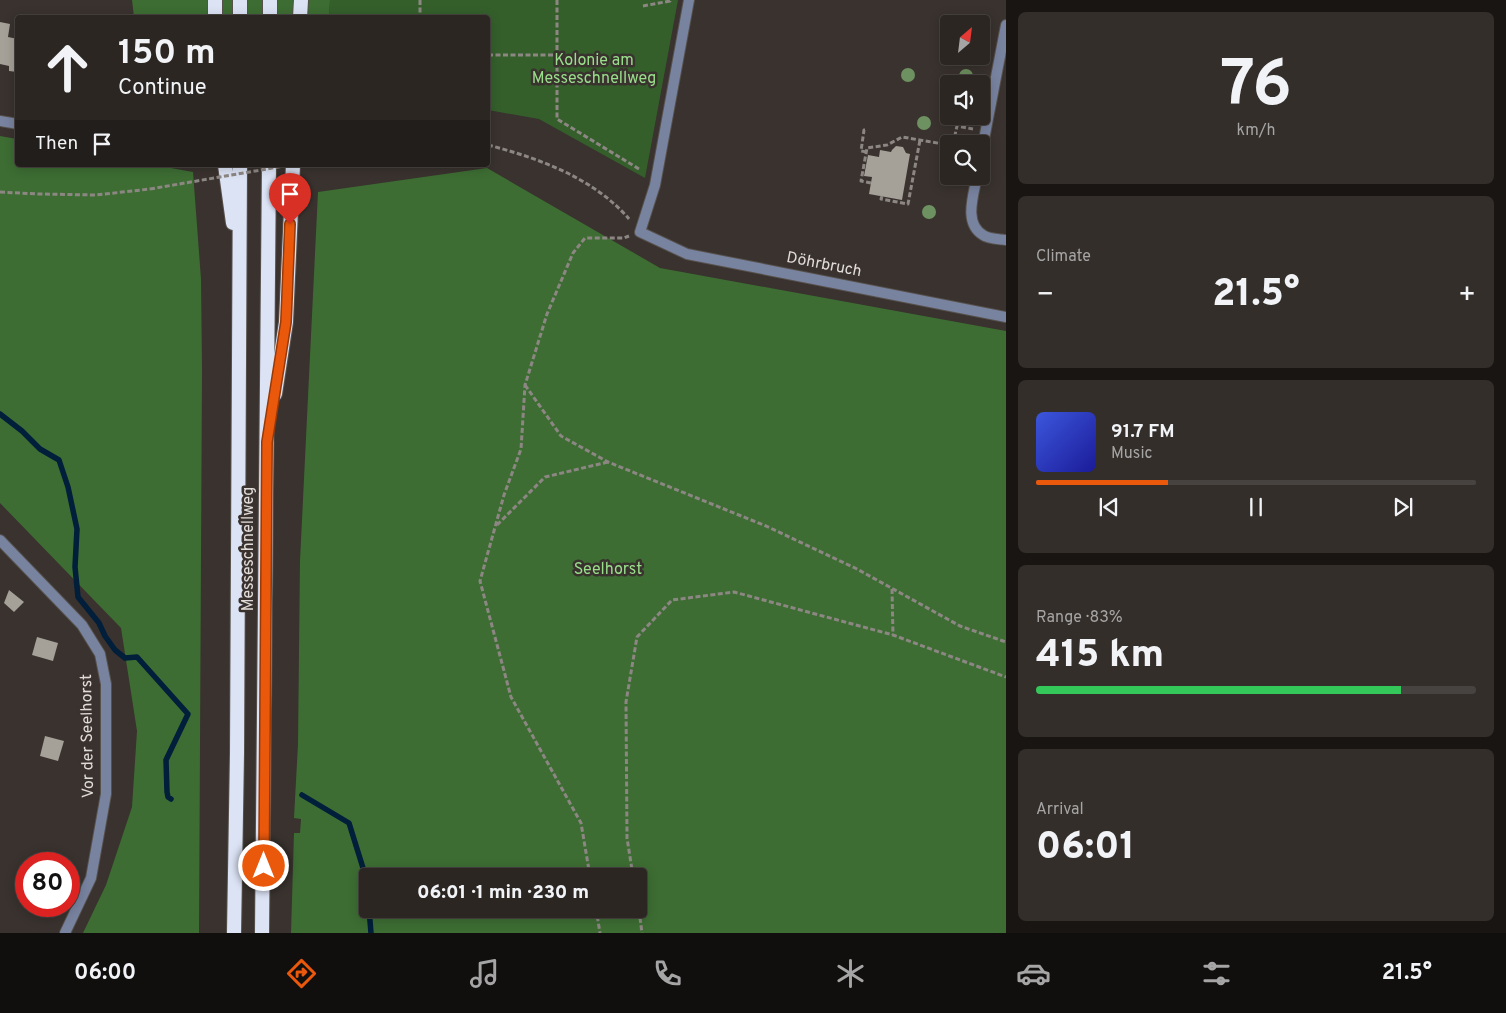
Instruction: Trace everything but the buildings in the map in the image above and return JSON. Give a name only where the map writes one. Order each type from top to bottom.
[{"type":"highway","points":[[215,0],[215,15]]},
{"type":"highway","points":[[240,0],[240,15]]},
{"type":"highway","points":[[270,0],[270,15]]},
{"type":"highway","points":[[300,15],[301,0]]},
{"type":"highway","points":[[225,167],[240,266]]},
{"type":"highway","name":"Messeschnellweg","points":[[234,933],[237,753],[240,167]]},
{"type":"highway","name":"Messeschnellweg","points":[[262,933],[269,167]]},
{"type":"highway","points":[[267,442],[286,322],[292,167]]},
{"type":"street","points":[[640,232],[655,185],[689,0]]},
{"type":"street","points":[[985,135],[1006,25]]},
{"type":"street","points":[[0,121],[15,124]]},
{"type":"street","points":[[975,185],[971,210],[975,227],[983,236],[1006,240]]},
{"type":"street","name":"Döhrbruch","points":[[640,232],[687,254],[1006,316]]},
{"type":"street","name":"Vor der Seelhorst","points":[[0,540],[82,626],[100,654],[104,677],[106,794],[91,878],[66,933]]},
{"type":"path","points":[[420,0],[420,15]]},
{"type":"path","points":[[557,0],[557,119],[639,170]]},
{"type":"path","points":[[643,6],[670,2],[670,0]]},
{"type":"path","points":[[490,56],[557,55]]},
{"type":"path","points":[[956,135],[957,126],[986,131]]},
{"type":"path","points":[[865,130],[861,151],[867,152]]},
{"type":"path","points":[[871,183],[862,181],[867,148],[888,145],[902,138],[940,143]]},
{"type":"path","points":[[882,196],[881,199],[908,204],[920,140]]},
{"type":"path","points":[[490,146],[514,152],[575,176],[619,208],[640,232],[624,238],[585,238],[573,253],[547,314],[526,385],[521,449],[504,495],[480,581],[511,697],[581,823],[589,868]]},
{"type":"path","points":[[0,192],[96,195],[150,189],[280,167]]},
{"type":"path","points":[[526,385],[561,436],[608,462],[766,526],[857,569],[960,626],[1006,642]]},
{"type":"path","points":[[496,525],[546,477],[608,462]]},
{"type":"path","points":[[892,588],[892,635]]},
{"type":"path","points":[[632,868],[627,838],[626,702],[637,637],[672,600],[734,592],[892,635],[1006,677]]},
{"type":"path","points":[[598,918],[600,933]]},
{"type":"path","points":[[640,918],[642,933]]},
{"type":"green space","points":[[132,0],[330,0],[329,15],[134,15]]},
{"type":"green space","name":"Kolonie am Messeschnellweg","points":[[330,0],[678,0],[645,178],[539,119],[490,110],[490,15],[329,15]]},
{"type":"green space","points":[[0,136],[15,139],[15,167],[165,167],[193,172],[201,279],[202,369],[199,933],[83,933],[106,885],[132,807],[137,731],[121,628],[0,503]]},
{"type":"green space","name":"Seelhorst","points":[[487,168],[660,268],[1006,331],[1006,933],[291,933],[294,833],[300,833],[301,819],[294,818],[298,744],[300,561],[318,192]]},
{"type":"waterway","points":[[0,414],[22,431],[40,449],[59,460],[68,487],[77,529],[75,567],[78,597],[99,623],[115,650],[125,658],[137,657],[188,714],[166,760],[167,792],[168,797],[171,799]]},
{"type":"waterway","points":[[302,795],[349,823],[363,868]]},
{"type":"waterway","points":[[370,918],[371,933]]},
{"type":"route","points":[[264,866],[267,442],[286,322],[290,224]]}]
